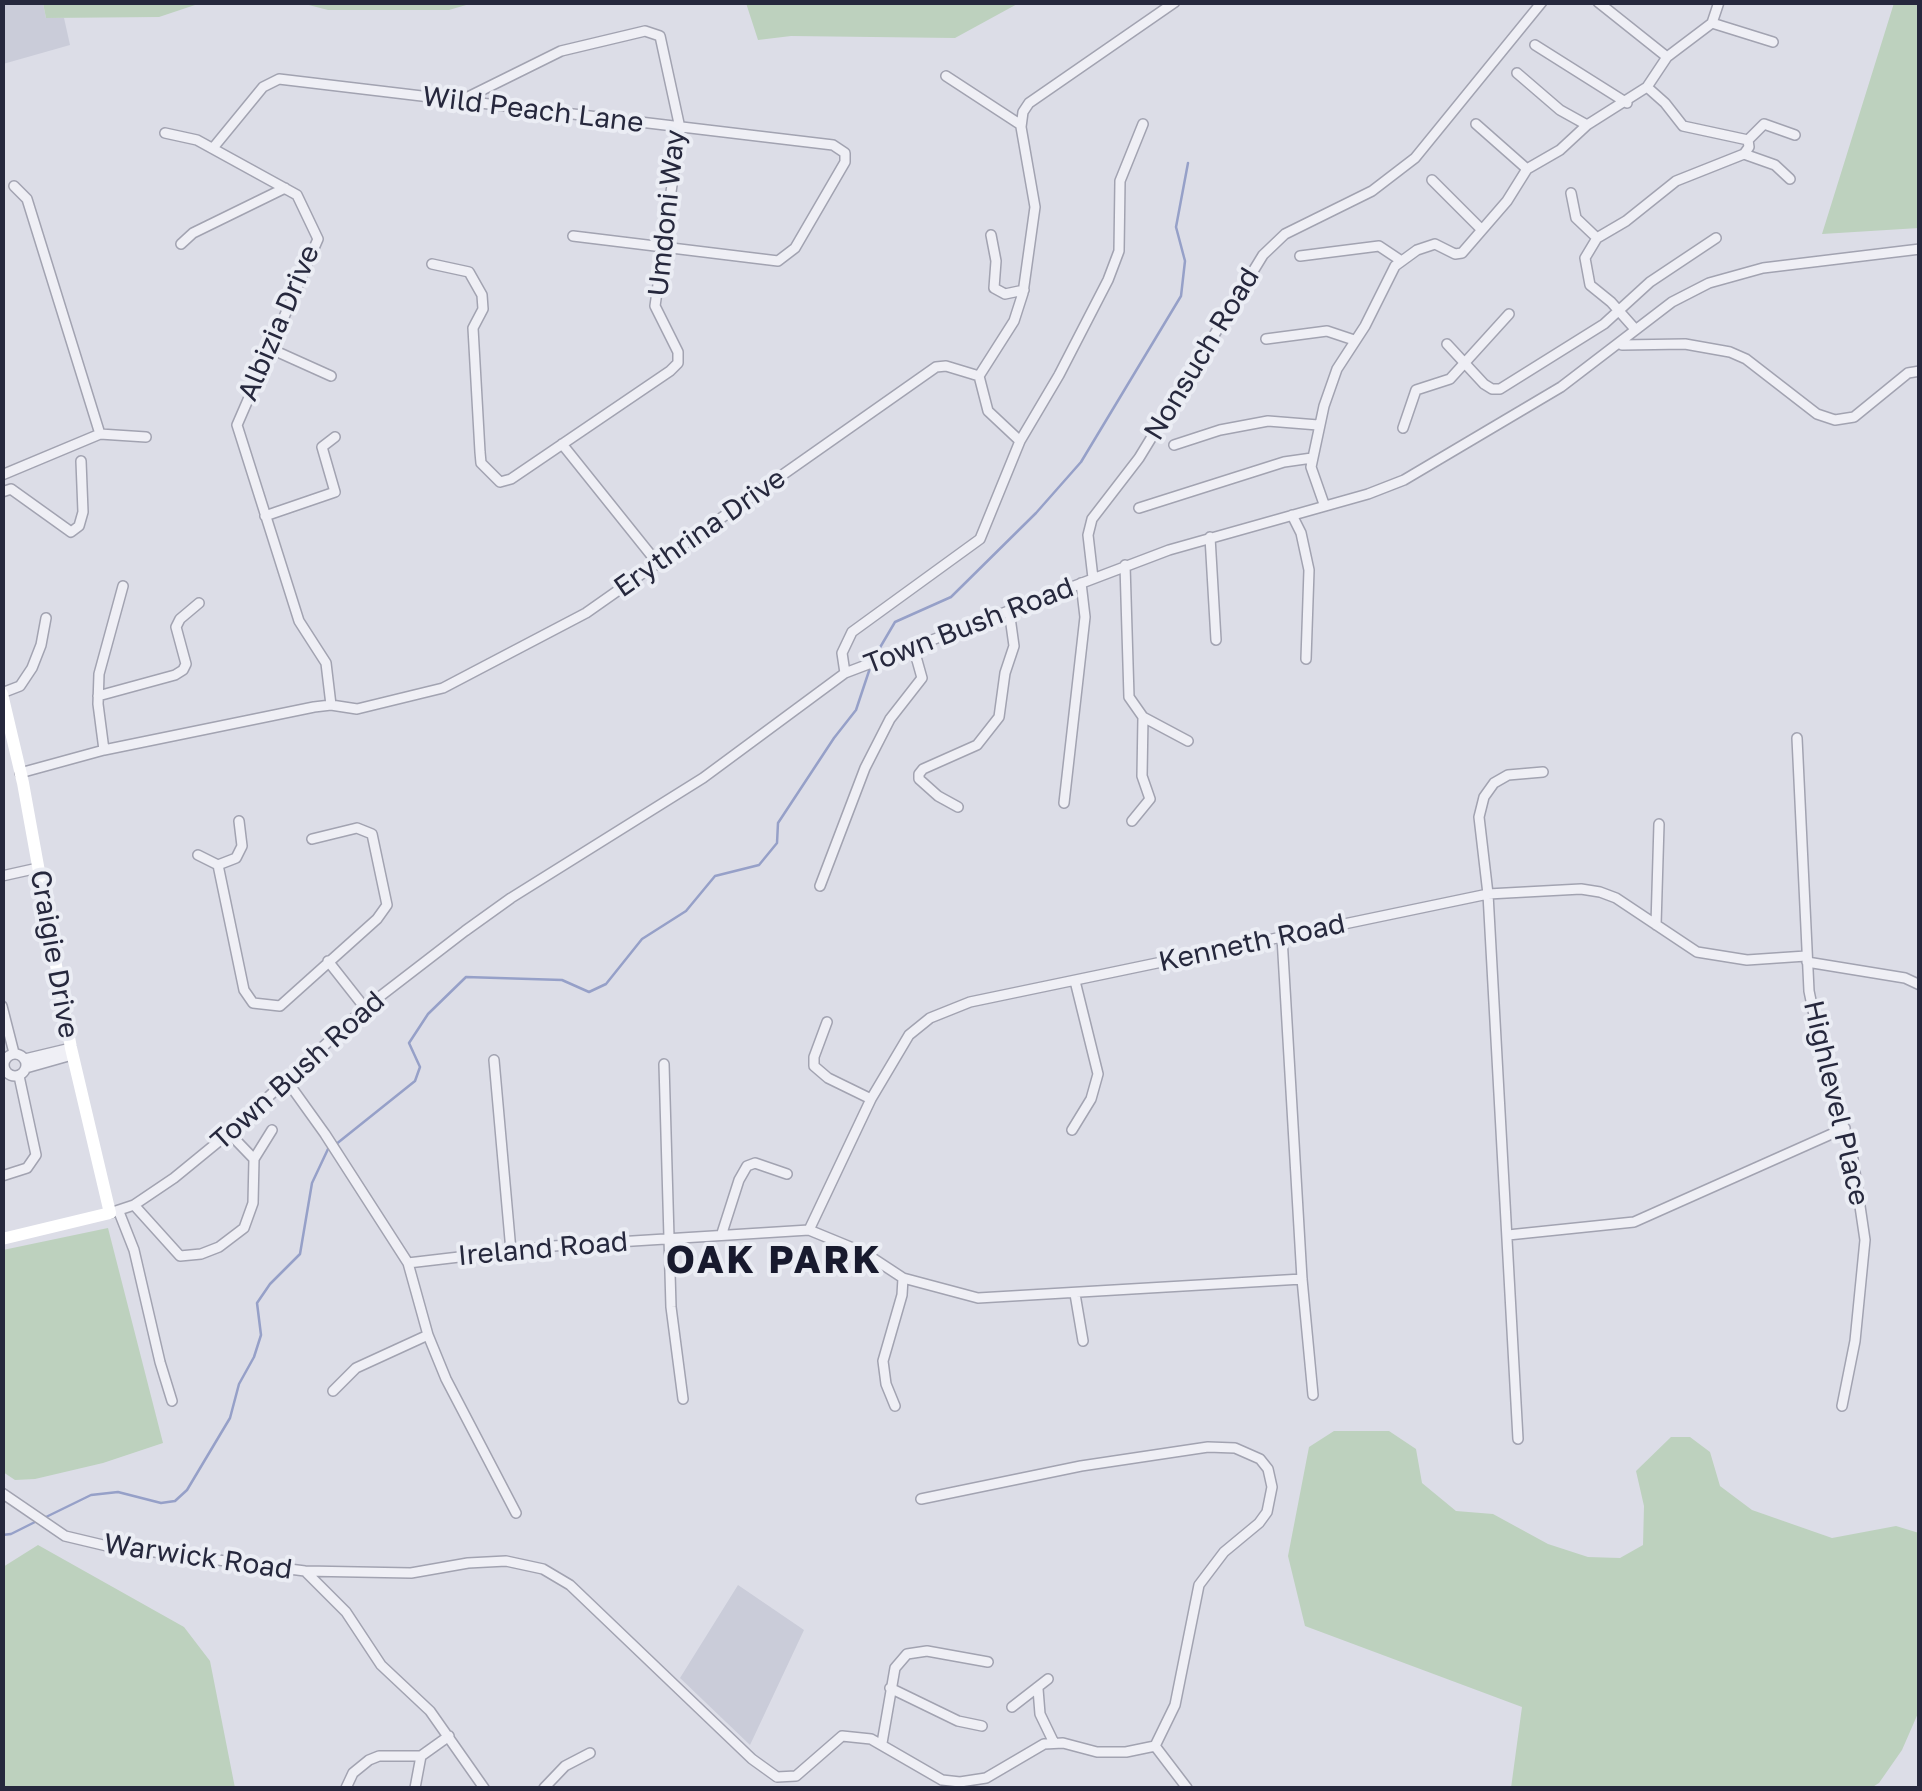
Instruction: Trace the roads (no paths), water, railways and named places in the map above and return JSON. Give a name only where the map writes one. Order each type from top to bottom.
[{"type":"street","points":[[1020,441],[988,411],[979,376],[1014,322],[1024,290],[1035,206],[1020,125],[1028,103],[1175,2]]},
{"type":"street","name":"Nonsuch Road","points":[[1093,578],[1088,535],[1092,519],[1139,458],[1263,255],[1285,234],[1372,191],[1415,158],[1542,2]]},
{"type":"street","points":[[1598,2],[1667,56]]},
{"type":"street","points":[[1324,504],[1311,468],[1318,425],[1337,370],[1400,260],[1435,244],[1455,254],[1462,253],[1508,201],[1527,169],[1647,87],[1667,56],[1712,23],[1718,3]]},
{"type":"street","points":[[1712,23],[1773,42]]},
{"type":"street","name":"Umdoni Way","points":[[432,264],[469,272],[482,295],[482,309],[473,324],[480,452],[489,474],[500,482],[511,479],[678,363],[678,352],[654,306],[680,128],[660,36],[651,30],[561,51],[460,101]]},
{"type":"street","points":[[1535,45],[1627,103]]},
{"type":"street","points":[[1517,74],[1560,110],[1587,125]]},
{"type":"street","points":[[946,76],[1020,125]]},
{"type":"street","name":"Wild Peach Lane","points":[[213,148],[274,79],[833,145],[846,158],[786,258],[772,260],[573,236]]},
{"type":"street","points":[[1647,87],[1665,103],[1679,124],[1748,140]]},
{"type":"street","points":[[846,673],[842,653],[852,632],[980,540],[1020,441],[1108,280],[1118,251],[1120,181],[1143,124]]},
{"type":"street","points":[[1476,124],[1527,169]]},
{"type":"street","points":[[1748,140],[1764,124],[1795,134]]},
{"type":"street","name":"Albizia Drive","points":[[165,133],[198,140],[298,197],[318,240],[237,425],[302,628],[326,662],[332,705]]},
{"type":"street","points":[[1635,330],[1590,284],[1584,258],[1597,238],[1676,182],[1744,154],[1748,140]]},
{"type":"street","points":[[1744,154],[1775,165],[1790,179]]},
{"type":"street","points":[[1432,180],[1482,230]]},
{"type":"street","points":[[14,186],[27,199],[100,434]]},
{"type":"street","points":[[181,244],[285,188]]},
{"type":"street","points":[[1571,193],[1576,218],[1597,238]]},
{"type":"street","points":[[991,235],[996,262],[994,288],[1004,294],[1024,290]]},
{"type":"street","points":[[1447,344],[1466,360],[1484,384],[1492,390],[1500,389],[1584,338],[1650,282],[1716,238]]},
{"type":"street","points":[[1300,256],[1378,246],[1400,260]]},
{"type":"street","name":"Town Bush Road","points":[[2,1238],[134,1205],[229,1133],[365,1008],[511,898],[703,778],[846,673],[1125,566],[1210,537],[1368,494],[1418,474],[1561,387],[1692,290],[1734,275],[1792,263],[1920,249]]},
{"type":"street","points":[[1403,428],[1416,390],[1450,379],[1509,314]]},
{"type":"street","points":[[1266,338],[1327,331],[1354,340]]},
{"type":"street","points":[[1619,345],[1685,344],[1730,352],[1746,359],[1817,414],[1834,420],[1854,417],[1908,373],[1920,370]]},
{"type":"street","points":[[271,349],[331,376]]},
{"type":"street","name":"Erythrina Drive","points":[[25,776],[104,750],[332,705],[357,709],[443,688],[586,613],[928,370],[946,366],[979,376]]},
{"type":"street","points":[[1174,445],[1220,430],[1268,421],[1318,425]]},
{"type":"street","points":[[81,461],[83,512],[79,526],[71,532],[7,491],[3,475],[100,434],[146,438]]},
{"type":"street","points":[[265,516],[335,492],[322,448],[335,438]]},
{"type":"street","points":[[562,444],[659,564]]},
{"type":"street","points":[[1139,508],[1284,462],[1312,458]]},
{"type":"street","points":[[1292,515],[1301,533],[1308,570],[1306,659]]},
{"type":"street","points":[[1210,537],[1216,640]]},
{"type":"street","points":[[1125,566],[1129,697],[1143,718],[1188,741]]},
{"type":"street","points":[[1064,803],[1085,616],[1080,583]]},
{"type":"street","points":[[104,750],[98,696],[101,660],[123,586]]},
{"type":"street","points":[[98,696],[174,676],[183,670],[186,664],[177,623],[199,603]]},
{"type":"street","points":[[958,807],[938,796],[919,774],[977,745],[999,718],[1004,673],[1014,646],[1008,610]]},
{"type":"street","points":[[2,694],[20,686],[38,655],[46,618]]},
{"type":"street","points":[[820,886],[865,768],[890,719],[922,678],[914,646]]},
{"type":"street","name":"Craigie Drive","points":[[2,694],[25,776],[72,1052],[114,1212]]},
{"type":"street","points":[[1132,821],[1150,802],[1142,776],[1143,718]]},
{"type":"street","name":"Highlevel Place","points":[[1797,738],[1806,959],[1813,1018],[1845,1128],[1865,1240],[1855,1341],[1842,1406]]},
{"type":"street","points":[[1518,1439],[1488,894],[1480,817],[1484,796],[1494,783],[1508,775],[1542,772]]},
{"type":"street","points":[[198,856],[218,865],[236,858],[241,852],[238,820]]},
{"type":"street","points":[[1656,925],[1659,824]]},
{"type":"street","points":[[218,865],[244,990],[254,1003],[280,1006],[377,920],[388,900],[372,834],[357,828],[312,839]]},
{"type":"street","points":[[2,876],[38,868]]},
{"type":"street","name":"Kenneth Road","points":[[810,1230],[871,1098],[909,1035],[930,1018],[970,1002],[1488,894],[1582,889],[1616,898],[1697,952],[1726,959],[1806,959],[1905,978],[1920,986]]},
{"type":"street","points":[[1282,937],[1302,1279],[1313,1395]]},
{"type":"street","points":[[328,962],[365,1008]]},
{"type":"street","points":[[1072,1130],[1091,1099],[1098,1074],[1075,981]]},
{"type":"street","points":[[2,1006],[14,1054],[23,1067],[36,1155],[28,1168],[2,1176]]},
{"type":"street","points":[[827,1022],[814,1066],[828,1078],[871,1098]]},
{"type":"street","points":[[14,1054],[5,1060],[4,1067],[10,1075],[72,1052]]},
{"type":"street","points":[[494,1060],[511,1250]]},
{"type":"street","points":[[664,1064],[667,1239],[674,1340],[683,1400]]},
{"type":"street","points":[[287,1080],[408,1263],[428,1335],[446,1379],[516,1513]]},
{"type":"street","points":[[1508,1235],[1634,1222],[1845,1128]]},
{"type":"street","points":[[134,1205],[180,1256],[201,1254],[228,1242],[244,1228],[253,1203],[254,1159],[272,1130]]},
{"type":"street","points":[[229,1133],[254,1159]]},
{"type":"street","points":[[722,1233],[739,1180],[748,1166],[756,1163],[787,1174]]},
{"type":"street","points":[[114,1212],[134,1250],[172,1401]]},
{"type":"street","name":"Ireland Road","points":[[408,1263],[511,1250],[810,1230],[865,1253],[903,1278],[978,1298],[1302,1279]]},
{"type":"street","points":[[895,1406],[886,1384],[883,1361],[902,1295],[903,1278]]},
{"type":"street","points":[[1076,1294],[1084,1341]]},
{"type":"street","points":[[332,1391],[356,1368],[428,1335]]},
{"type":"street","points":[[921,1499],[1081,1466],[1208,1447],[1236,1448],[1260,1460],[1268,1470],[1272,1487],[1267,1512],[1259,1524],[1224,1552],[1199,1585],[1175,1705],[1155,1746]]},
{"type":"street","name":"Warwick Road","points":[[2,1493],[66,1536],[107,1546],[305,1570],[346,1612],[381,1665],[430,1710],[484,1788]]},
{"type":"street","points":[[305,1570],[411,1574],[468,1562],[506,1562],[542,1569],[570,1585],[770,1774],[788,1778],[796,1776],[842,1736],[882,1743],[942,1780],[960,1782],[986,1778],[1044,1744],[1097,1752],[1155,1746]]},
{"type":"street","points":[[882,1743],[890,1688],[900,1660],[916,1651],[988,1662]]},
{"type":"street","points":[[1012,1707],[1048,1679]]},
{"type":"street","points":[[890,1688],[958,1722],[982,1726]]},
{"type":"street","points":[[1038,1689],[1040,1714],[1054,1743]]},
{"type":"street","points":[[346,1788],[353,1772],[369,1760],[379,1756],[421,1756],[449,1736]]},
{"type":"street","points":[[1155,1746],[1187,1788]]},
{"type":"street","points":[[544,1788],[565,1766],[590,1753]]},
{"type":"street","points":[[415,1788],[421,1756]]},
{"type":"waterway","points":[[875,656],[895,622],[951,597],[1081,462],[1181,296],[1185,261],[1176,227],[1188,163]]},
{"type":"waterway","points":[[335,1145],[415,1081],[420,1067],[409,1043],[428,1014],[466,977],[562,980],[589,992],[606,984],[642,939],[686,911],[715,876],[759,865],[777,843],[778,823],[856,710],[870,668]]},
{"type":"waterway","points":[[46,1517],[91,1495],[118,1492],[161,1503],[175,1501],[187,1490],[230,1418],[239,1384],[254,1357],[261,1335],[257,1303],[300,1254],[312,1183],[328,1149]]},
{"type":"waterway","points":[[2,1535],[39,1520]]},
{"type":"district","name":"OAK PARK","points":[[774,1261]]}]
